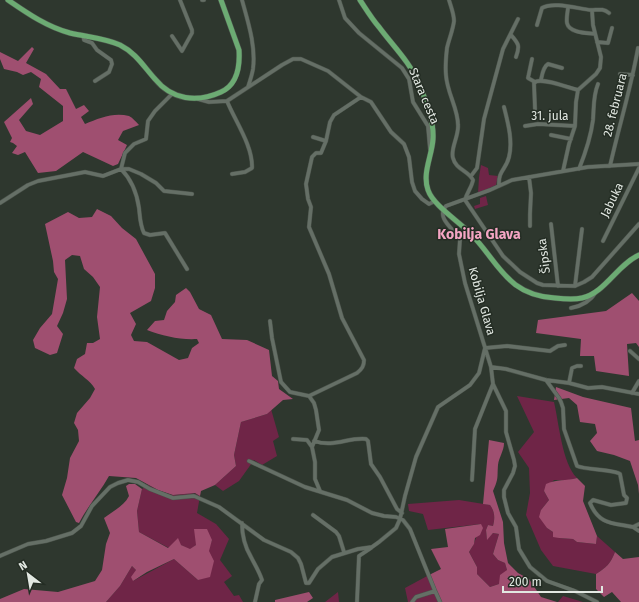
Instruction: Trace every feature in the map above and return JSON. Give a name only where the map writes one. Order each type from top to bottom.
[{"type":"main road","points":[[8,0],[33,17],[51,26],[70,33],[106,40],[120,45],[138,58],[159,84],[173,93],[184,97],[198,99],[213,96],[229,87],[238,70],[240,59],[239,50],[220,0]]},
{"type":"main road","name":"Stara cesta","points":[[360,0],[372,18],[406,60],[414,72],[419,84],[432,124],[433,139],[426,181],[430,196],[443,209]]},
{"type":"main road","name":"Kobilja Glava","points":[[443,209],[471,234],[496,266],[518,287],[538,296],[576,299],[591,295],[630,259],[639,255]]},
{"type":"street","points":[[172,36],[182,51],[192,33],[180,0]]},
{"type":"street","points":[[242,0],[251,31],[253,50],[253,68],[248,87]]},
{"type":"street","name":"Stara cesta","points":[[339,0],[345,18],[359,33],[402,68],[406,73],[409,79],[413,102],[428,126],[430,154]]},
{"type":"street","points":[[449,0],[454,19],[447,48],[446,76],[458,123],[458,130],[452,156],[458,168],[468,173],[473,180],[465,200]]},
{"type":"street","points":[[538,25],[542,8],[547,6],[568,6],[592,10],[602,9],[609,13]]},
{"type":"street","points":[[568,6],[567,22],[570,27],[586,33],[595,34]]},
{"type":"street","points":[[535,82],[541,80],[578,90],[596,74],[600,68],[601,57],[595,34],[592,10]]},
{"type":"street","points":[[471,176],[477,168],[488,105],[503,49],[518,19]]},
{"type":"street","points":[[597,42],[608,43],[612,28]]},
{"type":"street","points":[[83,35],[84,40],[92,43],[97,50],[111,60],[112,64],[110,72],[95,81]]},
{"type":"street","points":[[511,35],[519,47],[516,58]]},
{"type":"street","name":"28. februara","points":[[610,166],[626,97],[633,75],[638,48]]},
{"type":"street","name":"Stara cesta","points":[[227,101],[293,59],[301,59],[328,71],[361,97],[371,102],[391,132],[404,144],[407,149],[412,182],[415,191],[428,204],[435,201]]},
{"type":"street","name":"31. jula","points":[[532,59],[528,78],[535,82],[535,109]]},
{"type":"street","points":[[541,80],[544,67],[546,65],[548,64],[562,68]]},
{"type":"street","points":[[620,74],[633,75]]},
{"type":"street","points":[[579,169],[591,130],[594,93],[598,84]]},
{"type":"street","name":"31. jula","points":[[563,171],[575,126],[578,90]]},
{"type":"street","points":[[173,93],[155,111],[148,121],[146,139],[134,144],[125,153],[121,169],[137,199],[144,233],[150,235],[165,233],[187,269]]},
{"type":"street","points":[[270,321],[281,382],[290,392],[309,396],[357,373],[364,364],[364,360],[342,318],[328,274],[309,227],[311,207],[308,199],[307,180],[312,157],[316,153],[321,153],[326,141],[330,122],[334,114],[361,97]]},
{"type":"street","points":[[198,99],[209,102],[227,101],[248,145],[252,168],[245,172],[232,174]]},
{"type":"street","points":[[499,186],[501,170],[509,157],[511,143],[511,136],[504,107]]},
{"type":"street","name":"31. jula","points":[[525,126],[538,124],[575,126]]},
{"type":"street","points":[[551,135],[571,139]]},
{"type":"street","points":[[313,137],[326,141]]},
{"type":"street","points":[[443,209],[446,206],[465,200],[512,180],[563,171],[639,164]]},
{"type":"street","name":"Jabuka","points":[[603,241],[639,168]]},
{"type":"street","points":[[0,203],[28,185],[38,181],[85,172],[103,176],[121,169],[129,169],[141,174],[156,183],[161,190],[192,194]]},
{"type":"street","points":[[529,177],[531,193],[530,226]]},
{"type":"street","name":"Šipska","points":[[465,200],[503,256],[512,266],[537,283],[543,285],[575,286],[592,277],[639,224]]},
{"type":"street","name":"Kobilja Glava","points":[[443,209],[442,214],[444,218],[460,239],[459,254],[465,283],[491,367],[493,384],[506,411],[506,432],[515,466],[504,490],[504,498],[508,513],[516,527],[519,548],[530,567],[547,581],[575,591],[597,602]]},
{"type":"street","name":"Šipska","points":[[551,224],[558,286]]},
{"type":"street","points":[[575,286],[582,229]]},
{"type":"street","points":[[571,308],[588,302],[596,292]]},
{"type":"street","name":"Kobilja Glava","points":[[485,348],[507,346],[550,351],[558,346],[566,346]]},
{"type":"street","name":"Kobilja Glava","points":[[357,602],[359,556],[396,528],[402,513],[404,496],[416,458],[438,407],[470,385],[478,373],[485,348]]},
{"type":"street","points":[[630,352],[639,360]]},
{"type":"street","points":[[569,383],[573,366],[581,366]]},
{"type":"street","points":[[491,367],[506,369],[546,380],[569,383],[588,388],[602,387],[639,394]]},
{"type":"street","points":[[546,380],[561,402],[564,429],[577,466],[617,471],[620,474],[624,495],[627,498],[626,503],[611,505],[593,500],[590,502],[590,505],[602,520],[633,527],[639,531]]},
{"type":"street","points":[[632,393],[639,381]]},
{"type":"street","name":"Kobilja Glava","points":[[472,480],[475,429],[493,384]]},
{"type":"street","points":[[309,396],[314,402],[318,430],[312,446]]},
{"type":"street","points":[[293,439],[307,440],[312,446],[315,462],[315,479],[320,491]]},
{"type":"street","points":[[314,441],[325,444],[366,439],[368,441],[371,464],[380,477],[397,509],[402,513]]},
{"type":"street","points":[[249,461],[305,487],[347,500],[372,513],[400,518],[410,529],[434,591],[440,602]]},
{"type":"street","points":[[0,556],[28,544],[46,542],[72,533],[81,526],[92,506],[110,487],[128,480],[138,482],[150,489],[173,498],[194,496],[219,507],[264,540],[291,552],[298,558],[307,584],[311,582],[318,569],[327,560],[344,552],[372,547]]},
{"type":"street","points":[[312,515],[336,532],[339,536],[344,552]]},
{"type":"street","points":[[242,523],[244,541],[262,580],[259,584],[255,602]]},
{"type":"street","points":[[633,527],[639,524]]},
{"type":"street","points":[[412,602],[416,597],[434,591]]},
{"type":"shaded area","points":[[32,47],[34,49],[26,63],[46,74],[60,89],[66,89],[76,109],[84,105],[89,111],[81,117],[85,124],[112,115],[123,115],[129,116],[139,125],[123,131],[118,140],[127,145],[118,164],[113,166],[83,152],[56,171],[38,173],[25,152],[18,155],[12,153],[17,146],[10,142],[12,138],[4,122],[31,98],[33,104],[19,120],[26,131],[40,135],[63,121],[63,106],[39,87],[41,79],[31,72],[23,75],[4,69],[0,59],[0,52],[18,61]]},
{"type":"shaded area","points":[[481,165],[488,168],[489,175],[498,176],[496,185],[478,194],[479,177]]},
{"type":"shaded area","points":[[486,196],[488,205],[475,209],[474,206],[480,204],[480,198]]},
{"type":"shaded area","points":[[97,209],[111,216],[122,228],[136,239],[155,274],[155,288],[151,301],[130,313],[136,324],[131,335],[134,341],[147,342],[179,360],[188,358],[192,348],[199,343],[197,339],[172,337],[147,330],[155,321],[164,320],[167,311],[175,302],[176,295],[186,288],[190,292],[199,309],[211,315],[222,339],[247,340],[269,350],[272,376],[278,381],[279,389],[293,399],[283,400],[267,414],[241,422],[234,455],[236,466],[215,485],[201,491],[200,496],[195,493],[173,495],[158,490],[136,478],[109,476],[79,523],[76,522],[62,495],[67,478],[70,458],[79,441],[78,430],[74,423],[77,413],[90,398],[95,389],[91,383],[74,368],[77,359],[85,354],[87,343],[93,343],[100,339],[97,317],[100,287],[93,277],[84,269],[80,256],[72,255],[65,260],[67,299],[57,326],[63,334],[57,353],[50,355],[35,348],[33,340],[40,328],[52,314],[58,279],[54,272],[45,224],[68,212],[79,218],[92,217]]},
{"type":"shaded area","points":[[632,293],[639,301],[639,347],[636,343],[627,344],[629,376],[596,371],[594,356],[580,356],[581,339],[536,333],[538,320],[606,311]]},
{"type":"shaded area","points":[[556,387],[583,397],[631,408],[635,441],[639,440],[639,494],[638,485],[630,461],[597,451],[590,441],[597,433],[595,424],[580,422],[577,405],[569,398],[554,400]]},
{"type":"shaded area","points":[[517,396],[554,402],[564,453],[572,471],[577,478],[569,480],[554,480],[544,491],[549,500],[541,510],[547,528],[559,538],[573,539],[577,542],[596,544],[597,536],[615,552],[608,565],[596,574],[553,566],[541,550],[526,515],[530,493],[529,468],[518,452],[534,432]]},
{"type":"shaded area","points":[[271,409],[279,437],[273,441],[277,456],[262,465],[254,460],[239,481],[223,491],[215,485],[236,466],[234,455],[241,422],[267,414]]},
{"type":"shaded area","points":[[489,440],[504,443],[499,462],[497,480],[493,491],[503,522],[504,543],[508,563],[518,573],[529,579],[541,597],[557,602],[440,602],[429,575],[441,569],[431,549],[448,547],[445,529],[481,524],[483,528],[480,535],[475,538],[474,544],[469,552],[477,567],[477,574],[490,587],[499,584],[500,575],[507,570],[505,563],[498,560],[493,554],[499,534],[493,533],[487,540],[486,530],[488,525],[493,526],[494,518],[494,513],[490,505],[483,504]]},
{"type":"shaded area","points":[[577,478],[585,486],[583,501],[597,536],[596,544],[577,542],[573,539],[553,537],[553,532],[547,528],[539,517],[541,510],[549,500],[544,491],[546,484],[554,481]]},
{"type":"shaded area","points":[[129,484],[135,484],[142,489],[137,511],[139,532],[168,548],[178,538],[181,545],[190,549],[196,545],[194,529],[207,529],[212,540],[209,551],[214,561],[210,577],[198,580],[174,559],[147,572],[133,581],[131,577],[136,570],[132,566],[120,586],[106,602],[0,602],[0,599],[24,589],[58,592],[95,581],[102,570],[106,544],[110,533],[104,518],[127,500],[129,496],[126,486]]},
{"type":"shaded area","points":[[148,485],[159,491],[172,495],[193,493],[200,496],[197,513],[216,524],[229,539],[220,560],[232,576],[224,582],[234,596],[239,595],[243,602],[106,602],[120,586],[132,566],[136,570],[133,581],[174,559],[198,580],[212,540],[196,545],[190,550],[181,545],[169,548],[139,532],[137,511],[142,489]]},
{"type":"shaded area","points":[[459,500],[490,505],[493,510],[494,523],[493,526],[488,525],[486,530],[487,539],[493,533],[499,534],[493,554],[498,560],[505,563],[507,570],[499,584],[490,587],[477,574],[477,567],[469,552],[481,524],[428,530],[423,514],[409,511],[408,504]]},
{"type":"shaded area","points":[[615,552],[623,559],[639,557],[639,602],[621,602],[612,592],[604,597],[596,589],[596,574],[608,565]]},
{"type":"shaded area","points":[[429,575],[440,602],[408,602],[405,588]]},
{"type":"shaded area","points":[[309,592],[313,598],[307,602],[275,602],[275,600]]},
{"type":"shaded area","points":[[338,592],[339,602],[325,602]]},
{"type":"shaded area","points":[[563,596],[583,602],[558,602]]},
{"type":"district","name":"Kobilja Glava","points":[[479,234]]}]
